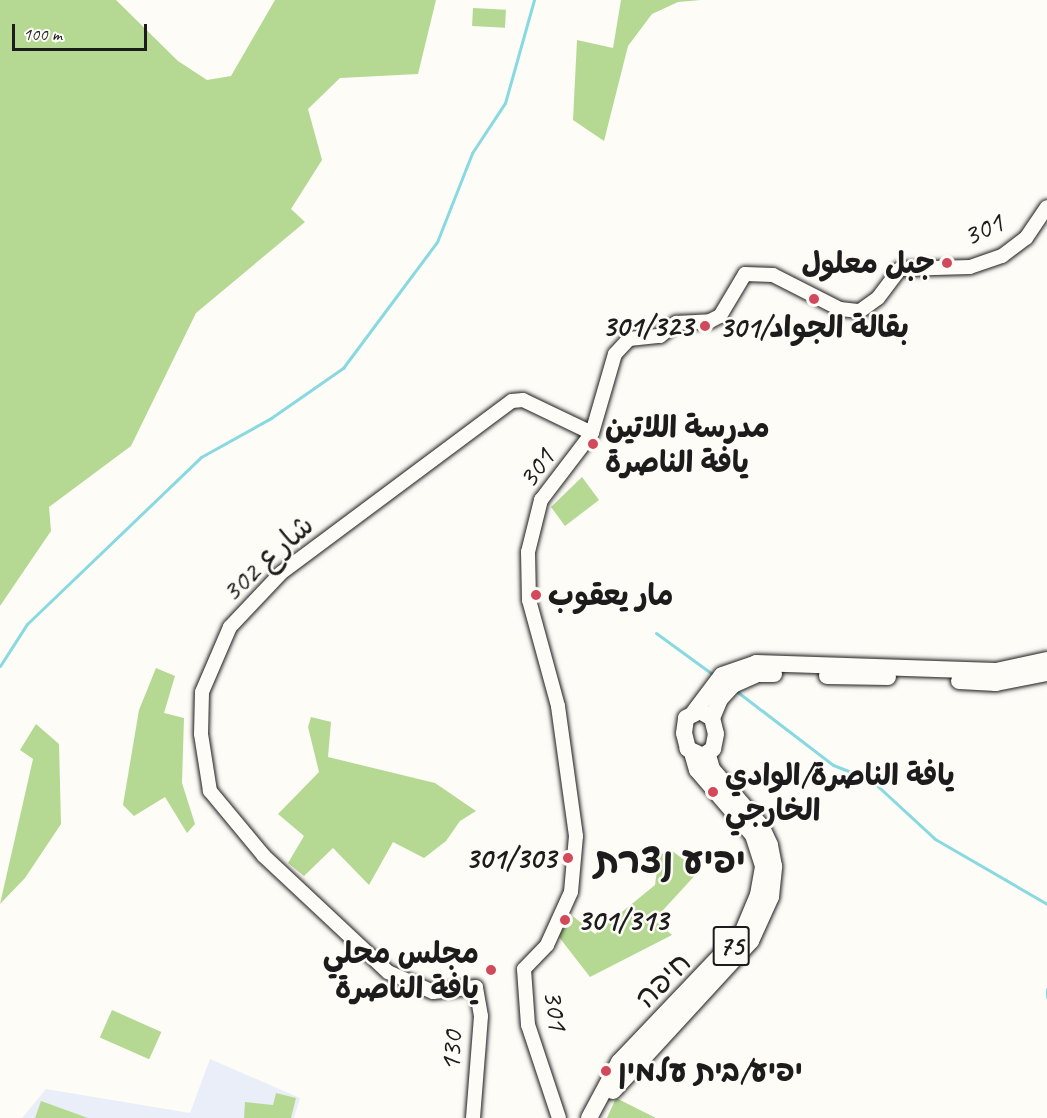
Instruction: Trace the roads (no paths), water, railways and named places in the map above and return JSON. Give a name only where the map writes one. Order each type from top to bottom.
[{"type":"highway","points":[[712,718],[694,712],[722,675],[756,663],[996,671],[1047,660]]},
{"type":"highway","points":[[700,754],[716,740],[712,718],[720,699],[733,686],[758,674],[996,683],[1047,673]]},
{"type":"highway","name":"75","points":[[694,712],[684,727],[700,754]]},
{"type":"highway","name":"חיפה","points":[[589,1118],[619,1062],[742,933],[758,894],[763,866],[753,834],[697,770],[700,754]]},
{"type":"highway","name":"חיפה","points":[[598,1118],[630,1067],[723,975],[764,920],[774,866],[770,845],[761,826],[700,754]]},
{"type":"street","name":"301","points":[[559,1118],[528,1025],[524,969],[547,945],[571,892],[576,836],[558,706],[530,600],[528,552],[541,500],[582,452],[592,433],[611,363],[620,347],[629,339],[660,336],[676,323],[710,321],[720,316],[745,274],[773,275],[840,309],[860,311],[878,298],[900,269],[970,267],[1002,256],[1026,238],[1047,207]]},
{"type":"street","name":"شارع 302","points":[[476,987],[433,992],[388,972],[264,856],[210,791],[201,734],[202,692],[230,627],[281,573],[512,401],[523,400],[592,433]]},
{"type":"street","name":"130","points":[[473,1118],[481,1016],[476,987]]},
{"type":"waterway","points":[[0,666],[27,624],[201,457],[271,418],[343,368],[437,242],[472,153],[505,103],[534,0]]},
{"type":"waterway","points":[[656,633],[715,676]]},
{"type":"waterway","points":[[735,690],[833,765],[870,779],[935,839],[1047,904]]},
{"type":"waterway","points":[[1047,989],[1047,997]]},
{"type":"place","name":"جبل معلول","points":[[947,263]]},
{"type":"place","name":"بقالة الجواد/301","points":[[814,299]]},
{"type":"place","name":"301/323","points":[[705,326]]},
{"type":"place","name":"مدرسة اللاتين يافة الناصرة","points":[[593,444]]},
{"type":"place","name":"مار يعقوب","points":[[536,595]]},
{"type":"place","name":"يافة الناصرة/الوادي الخارجي","points":[[713,792]]},
{"type":"place","name":"301/303","points":[[568,858]]},
{"type":"place","name":"301/313","points":[[565,920]]},
{"type":"place","name":"مجلس محلي يافة الناصرة","points":[[491,970]]},
{"type":"place","name":"יפיע/בית עלמין","points":[[606,1071]]},
{"type":"district","name":"יפיע נצרת","points":[[670,862]]}]
